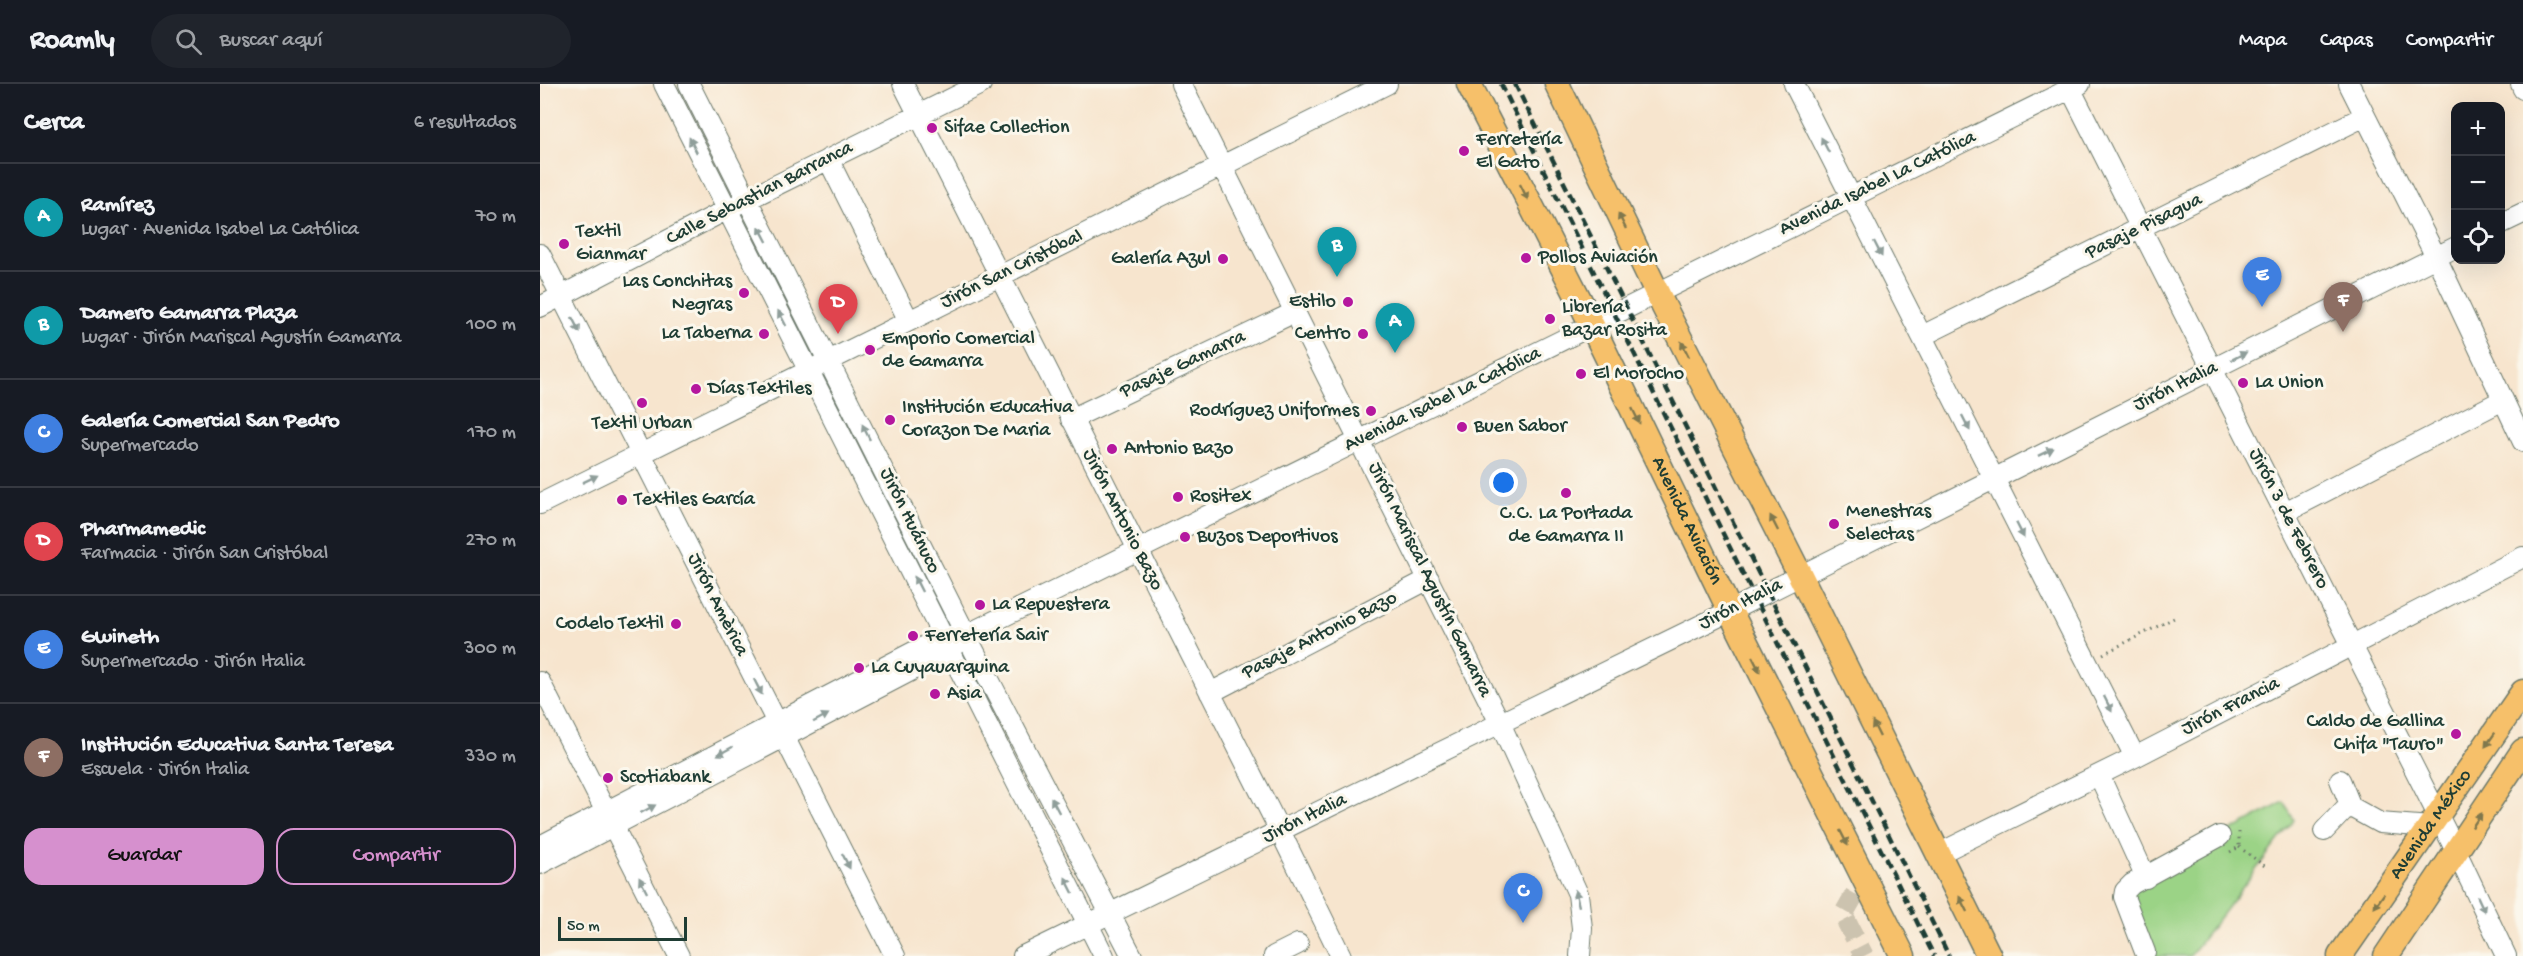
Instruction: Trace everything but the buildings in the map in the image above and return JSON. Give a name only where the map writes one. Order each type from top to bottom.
[{"type":"main road","name":"Avenida Aviación","points":[[1469,84],[1592,326],[1860,887],[1903,956]]},
{"type":"main road","points":[[1557,84],[1657,292],[1989,956]]},
{"type":"main road","name":"Avenida México","points":[[2340,956],[2523,692]]},
{"type":"main road","name":"Avenida México","points":[[2386,956],[2523,751]]},
{"type":"street","name":"Jirón Huánuco","points":[[664,84],[1104,956]]},
{"type":"street","name":"Jirón Huánuco","points":[[688,84],[830,360],[966,635],[1132,956]]},
{"type":"street","name":"Jirón Antonio Bazo","points":[[903,84],[1341,956]]},
{"type":"street","name":"Calle Sebastian Barranca","points":[[540,307],[726,210],[981,84]]},
{"type":"street","name":"Jirón Mariscal Agustín Gamarra","points":[[1181,84],[1500,723],[1578,894],[1582,928],[1580,956]]},
{"type":"street","name":"Jirón San Cristóbal","points":[[540,504],[1387,84]]},
{"type":"street","points":[[1794,84],[2135,757]]},
{"type":"street","points":[[2349,84],[2436,257],[2523,442]]},
{"type":"street","points":[[2521,84],[2523,89]]},
{"type":"street","name":"Avenida Isabel La Católica","points":[[540,864],[610,820],[947,643],[1138,551],[2073,86]]},
{"type":"street","name":"Jirón 3 de Febrero","points":[[2073,86],[2141,228],[2352,646],[2434,821],[2456,851],[2506,956]]},
{"type":"street","name":"Pasaje Pisagua","points":[[1922,336],[2365,116]]},
{"type":"street","points":[[828,159],[909,321]]},
{"type":"street","points":[[2505,222],[2523,213]]},
{"type":"street","name":"Jirón Italia","points":[[1023,956],[1730,611],[2451,250]]},
{"type":"street","name":"Jirón Amèrica","points":[[540,254],[895,956]]},
{"type":"street","name":"Pasaje Gamarra","points":[[1071,418],[1295,312]]},
{"type":"street","points":[[2284,512],[2503,400]]},
{"type":"street","name":"Jirón Francia","points":[[1938,854],[2135,757],[2523,557]]},
{"type":"street","name":"Pasaje Antonio Bazo","points":[[1210,693],[1430,579]]},
{"type":"street","points":[[540,682],[679,956]]},
{"type":"street","points":[[2099,774],[2146,878]]},
{"type":"street","points":[[2340,780],[2351,807],[2380,823],[2434,821]]},
{"type":"street","points":[[2324,831],[2344,810],[2351,807]]},
{"type":"street","name":"Avenida Isabel La Católica","points":[[540,846],[610,820]]},
{"type":"street","points":[[2145,952],[2124,897],[2128,887],[2220,836]]},
{"type":"street","points":[[1274,956],[1298,944]]},
{"type":"path","points":[[2087,663],[2174,618]]},
{"type":"path","points":[[2239,847],[2266,867]]},
{"type":"green space","points":[[2284,802],[2294,820],[2190,956],[2148,956],[2118,892]]},
{"type":"tunnel","points":[[1855,894],[1843,915],[1864,956]]},
{"type":"railway","points":[[1501,84],[1934,956]]},
{"type":"railway","points":[[1515,84],[1949,956]]},
{"type":"place","name":"Sifae Collection","points":[[932,128]]},
{"type":"place","name":"Ferretería El Gato","points":[[1464,151]]},
{"type":"place","name":"Textil Gianmar","points":[[564,244]]},
{"type":"place","name":"Pollos Aviación","points":[[1526,258]]},
{"type":"place","name":"Galería Azul","points":[[1223,259]]},
{"type":"place","name":"Damero Gamarra Plaza","points":[[1337,277]]},
{"type":"place","name":"Las Conchitas Negras","points":[[744,293]]},
{"type":"place","name":"Estilo","points":[[1348,302]]},
{"type":"place","name":"Gwineth","points":[[2262,307]]},
{"type":"place","name":"Librería Bazar Rosita","points":[[1550,319]]},
{"type":"place","name":"Institución Educativa Santa Teresa","points":[[2343,332]]},
{"type":"place","name":"La Taberna","points":[[764,334]]},
{"type":"place","name":"Pharmamedic","points":[[838,334]]},
{"type":"place","name":"Centro","points":[[1363,334]]},
{"type":"place","name":"Emporio Comercial de Gamarra","points":[[870,350]]},
{"type":"place","name":"Ramírez","points":[[1395,353]]},
{"type":"place","name":"El Morocho","points":[[1581,374]]},
{"type":"place","name":"La Union","points":[[2243,383]]},
{"type":"place","name":"Días Textiles","points":[[696,389]]},
{"type":"place","name":"Textil Urban","points":[[642,403]]},
{"type":"place","name":"Rodríguez Uniformes","points":[[1371,411]]},
{"type":"place","name":"Institución Educativa Corazon De Maria","points":[[890,420]]},
{"type":"place","name":"Buen Sabor","points":[[1462,427]]},
{"type":"place","name":"Antonio Bazo","points":[[1112,449]]},
{"type":"place","name":"C.C. La Portada de Gamarra II","points":[[1566,493]]},
{"type":"place","name":"Rositex","points":[[1178,497]]},
{"type":"place","name":"Textiles García","points":[[622,500]]},
{"type":"place","name":"Menestras Selectas","points":[[1834,524]]},
{"type":"place","name":"Buzos Deportivos","points":[[1185,537]]},
{"type":"place","name":"La Repuestera","points":[[980,605]]},
{"type":"place","name":"Codelo Textil","points":[[676,624]]},
{"type":"place","name":"Ferretería Sair","points":[[913,636]]},
{"type":"place","name":"La Cuyauarquina","points":[[859,668]]},
{"type":"place","name":"Asia","points":[[935,694]]},
{"type":"place","name":"Caldo de Gallina Chifa \"Tauro\"","points":[[2456,734]]},
{"type":"place","name":"Scotiabank","points":[[608,778]]},
{"type":"place","name":"Galería Comercial San Pedro","points":[[1523,923]]}]
